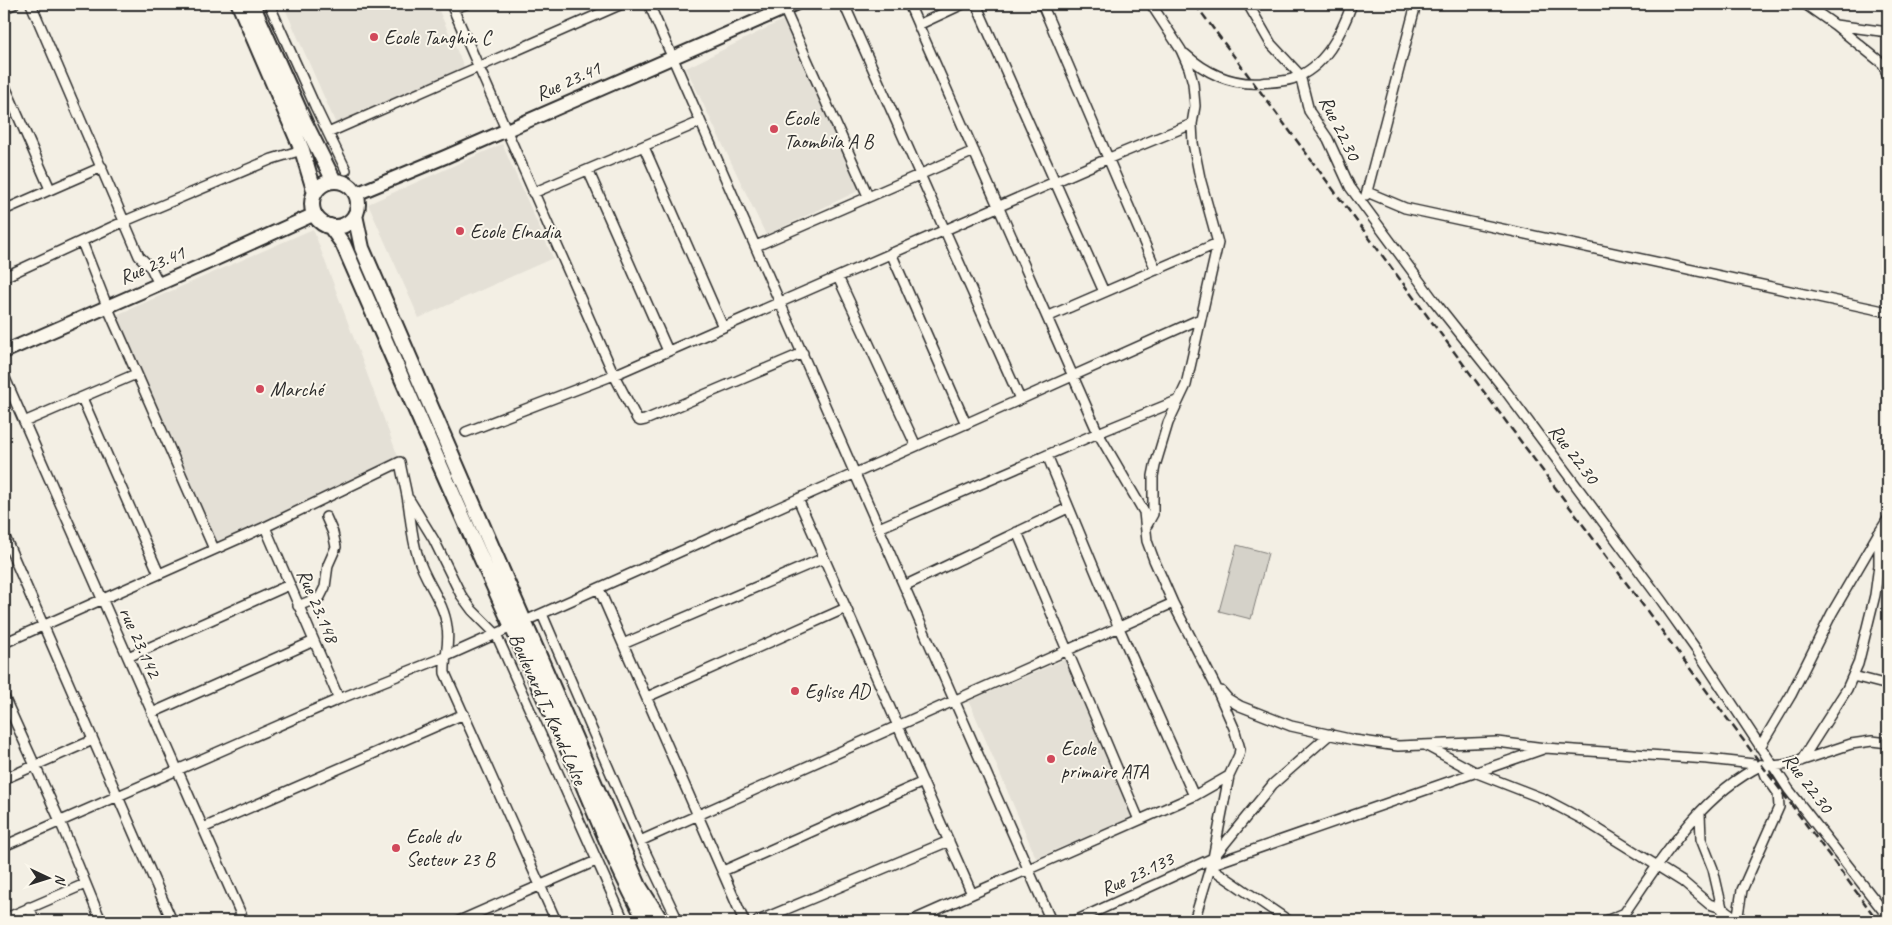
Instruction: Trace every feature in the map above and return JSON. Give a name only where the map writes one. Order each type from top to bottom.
[{"type":"main road","points":[[238,4],[302,150],[315,193],[313,207],[315,214],[324,224],[330,226],[344,224],[355,215]]},
{"type":"main road","points":[[252,4],[305,123],[334,181]]},
{"type":"main road","points":[[315,193],[326,183],[334,181],[347,184],[356,194],[358,201],[355,215],[362,248],[639,886],[661,921]]},
{"type":"main road","points":[[330,226],[343,244],[511,628],[628,888],[646,921]]},
{"type":"street","points":[[4,9],[14,4]]},
{"type":"street","points":[[31,4],[139,256],[151,268],[159,284]]},
{"type":"street","points":[[269,4],[346,170]]},
{"type":"street","points":[[466,4],[452,6],[614,375],[637,419],[642,421],[803,353]]},
{"type":"street","points":[[328,133],[622,4]]},
{"type":"street","points":[[649,4],[1052,921]]},
{"type":"street","points":[[844,4],[1020,399]]},
{"type":"street","points":[[909,4],[1098,432],[1144,512],[1148,541],[1173,603],[1216,685],[1234,728],[1240,749],[1237,762],[1229,776],[1211,864],[1194,921]]},
{"type":"street","points":[[918,25],[963,4]]},
{"type":"street","points":[[976,4],[1104,292]]},
{"type":"street","points":[[1042,4],[1156,270]]},
{"type":"street","points":[[1147,525],[1153,514],[1153,476],[1155,466],[1168,423],[1186,385],[1218,243],[1200,178],[1193,143],[1192,124],[1195,106],[1193,83],[1189,68],[1181,50],[1151,4]]},
{"type":"street","name":"Rue 22.30","points":[[1248,4],[1271,44],[1300,75],[1309,111],[1328,138],[1341,172],[1350,187],[1435,302],[1505,390],[1661,600],[1740,715],[1772,766],[1888,917]]},
{"type":"street","points":[[1181,50],[1202,68],[1240,83],[1284,81],[1312,68],[1336,40],[1352,4]]},
{"type":"street","points":[[1364,205],[1416,4]]},
{"type":"street","points":[[1805,4],[1835,25],[1883,64],[1888,76]]},
{"type":"street","points":[[790,6],[868,196]]},
{"type":"street","name":"Rue 23.41","points":[[356,194],[506,131],[790,6]]},
{"type":"street","points":[[1835,25],[1888,32]]},
{"type":"street","points":[[4,84],[50,189]]},
{"type":"street","points":[[533,193],[700,122]]},
{"type":"street","points":[[466,432],[614,375],[890,253],[1192,124]]},
{"type":"street","points":[[644,147],[722,327]]},
{"type":"street","points":[[4,277],[125,221],[272,160],[302,150]]},
{"type":"street","points":[[756,246],[974,151]]},
{"type":"street","points":[[4,210],[102,167]]},
{"type":"street","points":[[588,170],[668,351]]},
{"type":"street","points":[[1368,192],[1405,208],[1888,312]]},
{"type":"street","name":"Rue 23.41","points":[[4,352],[315,214]]},
{"type":"street","points":[[82,242],[136,374],[214,549]]},
{"type":"street","points":[[1047,317],[1218,243]]},
{"type":"street","points":[[890,253],[966,424]]},
{"type":"street","points":[[838,277],[916,446]]},
{"type":"street","points":[[4,846],[339,699],[447,656],[525,622],[1200,319]]},
{"type":"street","points":[[24,422],[136,374]]},
{"type":"street","name":"rue 23.142","points":[[4,376],[244,921]]},
{"type":"street","points":[[82,398],[159,574]]},
{"type":"street","points":[[879,528],[1098,432],[1179,400]]},
{"type":"street","points":[[1047,455],[1119,628],[1194,796]]},
{"type":"street","points":[[4,643],[265,527],[400,462],[417,555],[422,570],[441,604],[447,626],[449,645],[444,665],[445,673],[556,921]]},
{"type":"street","name":"Boulevard T. Kand-Lalse","points":[[407,496],[434,540],[461,595],[472,610],[496,634],[624,921]]},
{"type":"street","points":[[798,499],[972,894]]},
{"type":"street","points":[[904,586],[1068,508]]},
{"type":"street","points":[[298,606],[320,597],[325,587],[328,565],[336,546],[333,532],[326,516]]},
{"type":"street","points":[[1760,747],[1791,695],[1832,613],[1888,518]]},
{"type":"street","name":"Rue 23.148","points":[[265,527],[339,699]]},
{"type":"street","points":[[1017,532],[1139,820]]},
{"type":"street","points":[[1801,761],[1853,676],[1863,646],[1875,595],[1879,565],[1879,533]]},
{"type":"street","points":[[4,535],[172,921]]},
{"type":"street","points":[[623,644],[824,558]]},
{"type":"street","points":[[128,657],[289,585]]},
{"type":"street","points":[[599,589],[744,921]]},
{"type":"street","points":[[640,841],[1173,603]]},
{"type":"street","points":[[647,697],[846,608]]},
{"type":"street","points":[[542,614],[640,841],[678,921]]},
{"type":"street","points":[[152,713],[314,641]]},
{"type":"street","points":[[1853,676],[1888,685]]},
{"type":"street","points":[[1216,685],[1228,699],[1262,716],[1292,726],[1379,744],[1425,745],[1482,741],[1545,748],[1708,758],[1772,766],[1791,764],[1851,744],[1872,741],[1888,743]]},
{"type":"street","points":[[4,697],[60,822],[101,921]]},
{"type":"street","points":[[203,828],[464,714]]},
{"type":"street","points":[[1211,864],[1273,784],[1330,734]]},
{"type":"street","points":[[4,779],[93,740]]},
{"type":"street","points":[[1425,745],[1477,773],[1544,799],[1582,820],[1683,882],[1709,904],[1722,908],[1738,921]]},
{"type":"street","name":"Rue 23.133","points":[[1075,921],[1211,864],[1545,748]]},
{"type":"street","points":[[1619,921],[1656,865],[1700,814],[1730,784],[1762,766]]},
{"type":"street","points":[[1738,921],[1742,890],[1779,807],[1778,794],[1762,766]]},
{"type":"street","points":[[911,921],[1194,796],[1229,776]]},
{"type":"street","points":[[723,871],[923,782]]},
{"type":"street","points":[[1700,814],[1701,839],[1713,868],[1725,921]]},
{"type":"street","points":[[758,921],[949,841]]},
{"type":"street","points":[[459,921],[596,861]]},
{"type":"street","points":[[1211,864],[1288,921]]},
{"type":"street","points":[[4,919],[85,884]]},
{"type":"street","points":[[29,907],[35,921]]},
{"type":"street","points":[[1606,921],[1625,913]]},
{"type":"shaded area","name":"Ecole Tanghin C","points":[[283,4],[436,4],[466,71],[336,124]]},
{"type":"shaded area","name":"Ecole Taombila A B","points":[[783,20],[860,190],[766,235],[686,68]]},
{"type":"shaded area","name":"Ecole Elnadia","points":[[502,144],[553,258],[419,318],[368,204]]},
{"type":"shaded area","name":"Marché","points":[[313,229],[400,462],[216,542],[114,316]]},
{"type":"shaded area","points":[[1237,545],[1268,553],[1251,619],[1219,611]]},
{"type":"shaded area","name":"Ecole primaire ATA","points":[[1066,659],[1133,817],[1036,858],[969,701]]},
{"type":"railway","points":[[1195,4],[1878,921]]},
{"type":"place","name":"Ecole Tanghin C","points":[[374,37]]},
{"type":"place","name":"Ecole Taombila A B","points":[[774,129]]},
{"type":"place","name":"Ecole Elnadia","points":[[460,231]]},
{"type":"place","name":"Marché","points":[[260,389]]},
{"type":"place","name":"Eglise AD","points":[[795,691]]},
{"type":"place","name":"Ecole primaire ATA","points":[[1051,759]]},
{"type":"place","name":"Ecole du Secteur 23 B","points":[[396,848]]}]
